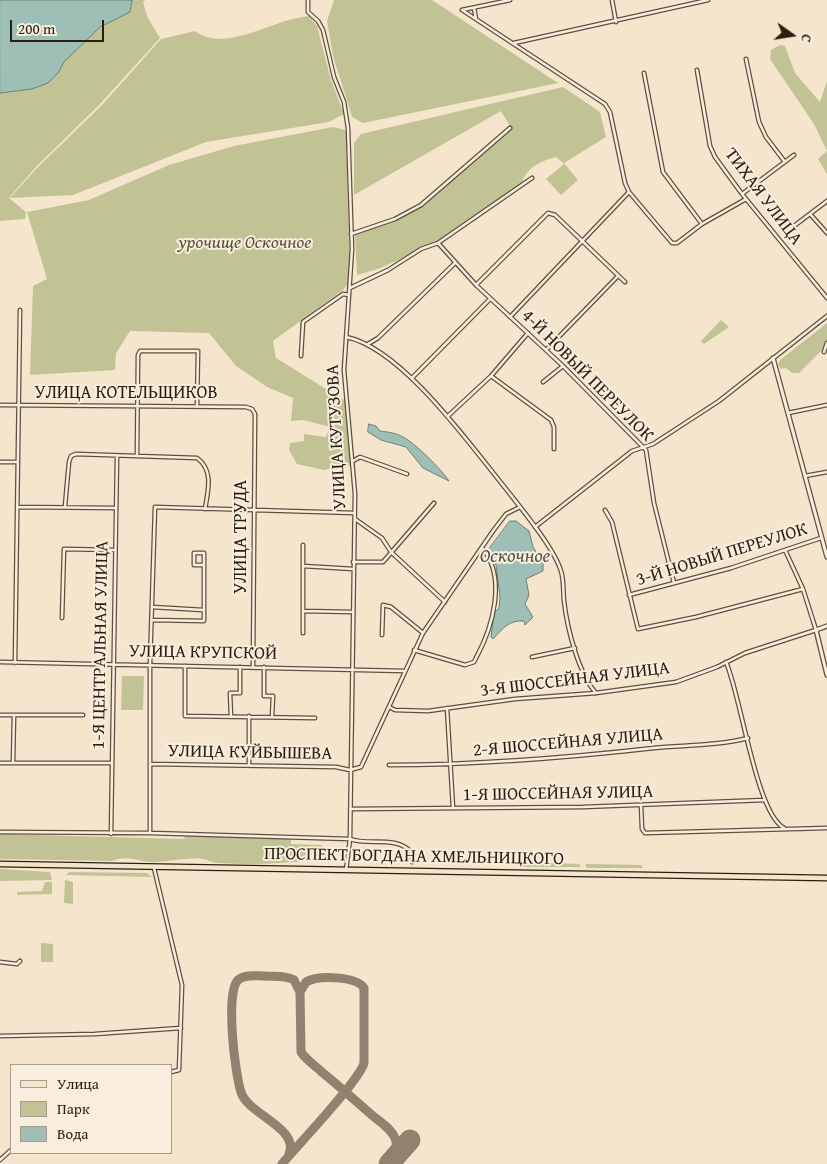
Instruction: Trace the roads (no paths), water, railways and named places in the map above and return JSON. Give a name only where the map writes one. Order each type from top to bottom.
[{"type":"main road","name":"ПРОСПЕКТ БОГДАНА ХМЕЛЬНИЦКОГО","points":[[0,864],[827,878]]},
{"type":"street","name":"УЛИЦА КУТУЗОВА","points":[[308,0],[308,12],[318,21],[323,30],[334,77],[346,110],[352,234],[344,370],[352,462],[354,513],[350,839],[346,870]]},
{"type":"street","points":[[510,0],[462,10],[605,104],[610,112],[625,183],[629,192],[672,243],[677,244],[702,224],[746,199]]},
{"type":"street","points":[[612,0],[616,22]]},
{"type":"street","points":[[514,43],[616,22],[707,0]]},
{"type":"street","points":[[474,8],[476,19]]},
{"type":"street","points":[[746,58],[759,122],[766,137],[785,162]]},
{"type":"street","name":"ТИХАЯ УЛИЦА","points":[[697,70],[710,146],[715,158],[827,298]]},
{"type":"street","points":[[644,74],[663,172],[702,224]]},
{"type":"street","points":[[352,234],[396,219],[421,205],[510,128]]},
{"type":"street","points":[[742,194],[794,155]]},
{"type":"street","points":[[350,288],[388,270],[421,249],[438,243],[532,178]]},
{"type":"street","points":[[510,317],[629,192]]},
{"type":"street","points":[[794,226],[827,201]]},
{"type":"street","points":[[476,284],[548,214],[554,215],[625,282]]},
{"type":"street","points":[[810,214],[827,234]]},
{"type":"street","name":"4-Й НОВЫЙ ПЕРЕУЛОК","points":[[438,243],[490,299],[563,366],[648,453],[654,503],[674,583]]},
{"type":"street","points":[[368,344],[378,338],[455,263]]},
{"type":"street","points":[[546,350],[619,276]]},
{"type":"street","points":[[301,356],[303,322],[343,294],[349,295]]},
{"type":"street","points":[[412,378],[490,299]]},
{"type":"street","points":[[15,663],[20,310]]},
{"type":"street","points":[[535,527],[632,451],[653,444],[689,423],[827,316]]},
{"type":"street","points":[[448,416],[491,376],[528,333]]},
{"type":"street","points":[[346,337],[368,344],[412,378],[448,416],[535,527],[562,572],[565,609],[575,648],[591,688],[596,693]]},
{"type":"street","points":[[824,352],[827,342]]},
{"type":"street","points":[[137,456],[138,355],[140,351],[198,351],[197,406]]},
{"type":"street","points":[[773,358],[827,558]]},
{"type":"street","points":[[543,382],[563,366]]},
{"type":"street","points":[[491,376],[551,420],[554,427],[554,449]]},
{"type":"street","name":"УЛИЦА КОТЕЛЬЩИКОВ","points":[[0,405],[246,406],[252,409]]},
{"type":"street","points":[[788,413],[827,405]]},
{"type":"street","name":"УЛИЦА ТРУДА","points":[[252,409],[255,414],[252,510],[253,667]]},
{"type":"street","points":[[65,506],[71,456],[191,456],[202,462],[208,476],[205,509]]},
{"type":"street","name":"1-Я ЦЕНТРАЛЬНАЯ УЛИЦА","points":[[111,834],[117,456]]},
{"type":"street","points":[[352,462],[360,457],[407,474]]},
{"type":"street","points":[[0,462],[18,462]]},
{"type":"street","points":[[805,476],[827,472]]},
{"type":"street","points":[[353,562],[383,562],[434,503]]},
{"type":"street","points":[[17,507],[116,508]]},
{"type":"street","points":[[150,833],[150,664],[155,507],[354,513]]},
{"type":"street","points":[[350,770],[360,766],[365,761],[423,633],[506,514],[520,507]]},
{"type":"street","points":[[605,510],[612,522],[635,626],[640,630],[803,589]]},
{"type":"street","points":[[354,518],[382,538],[391,552],[445,602]]},
{"type":"street","name":"3-Й НОВЫЙ ПЕРЕУЛОК","points":[[629,595],[821,538]]},
{"type":"street","points":[[303,545],[304,633]]},
{"type":"street","points":[[414,650],[465,665],[474,662],[492,613],[495,591],[492,563],[481,548]]},
{"type":"street","points":[[62,618],[64,549],[116,550]]},
{"type":"street","points":[[785,550],[803,589],[816,630],[827,675]]},
{"type":"street","points":[[152,620],[204,621],[203,610],[204,565],[204,553],[194,553],[194,565],[204,565]]},
{"type":"street","points":[[303,566],[353,569]]},
{"type":"street","points":[[382,635],[383,605],[391,607],[423,633]]},
{"type":"street","points":[[152,607],[203,610]]},
{"type":"street","points":[[303,611],[352,612]]},
{"type":"street","points":[[816,630],[827,626]]},
{"type":"street","name":"3-Я ШОССЕЙНАЯ УЛИЦА","points":[[389,707],[412,711],[447,708],[515,699],[596,693],[676,682],[816,630]]},
{"type":"street","points":[[532,657],[575,648]]},
{"type":"street","name":"УЛИЦА КРУПСКОЙ","points":[[0,662],[114,663],[405,671]]},
{"type":"street","points":[[726,662],[735,686],[766,800],[776,822],[785,829]]},
{"type":"street","points":[[185,666],[185,716],[315,718]]},
{"type":"street","points":[[231,717],[230,693],[240,693],[240,667]]},
{"type":"street","points":[[264,667],[264,696],[273,696],[272,717]]},
{"type":"street","points":[[447,708],[452,765],[453,808]]},
{"type":"street","points":[[0,715],[83,715]]},
{"type":"street","points":[[13,763],[14,715]]},
{"type":"street","points":[[249,716],[249,765]]},
{"type":"street","name":"2-Я ШОССЕЙНАЯ УЛИЦА","points":[[389,765],[452,765],[579,756],[748,738]]},
{"type":"street","points":[[0,763],[112,763]]},
{"type":"street","name":"УЛИЦА КУЙБЫШЕВА","points":[[150,764],[249,765],[350,770]]},
{"type":"street","name":"1-Я ШОССЕЙНАЯ УЛИЦА","points":[[350,809],[641,805],[766,800]]},
{"type":"street","points":[[641,805],[642,829],[645,833],[827,828]]},
{"type":"street","points":[[0,832],[150,833],[350,839],[359,842],[401,845],[410,852],[412,862]]},
{"type":"street","points":[[154,866],[182,985],[179,1070],[172,1072]]},
{"type":"street","points":[[0,962],[18,964],[20,960]]},
{"type":"street","points":[[0,1036],[95,1034],[181,1028]]},
{"type":"street","points":[[0,1160],[10,1151]]},
{"type":"water","points":[[0,0],[132,0],[130,12],[100,27],[64,62],[58,73],[48,83],[32,89],[0,93]]},
{"type":"water","points":[[369,424],[376,426],[380,431],[389,432],[408,440],[428,457],[449,481],[423,468],[406,447],[381,440],[368,432]]},
{"type":"water","name":"Оскочное","points":[[510,521],[516,521],[529,531],[533,547],[543,564],[543,571],[526,579],[529,595],[525,604],[533,617],[525,625],[524,621],[510,623],[493,639],[491,637],[494,613],[499,608],[500,597],[496,565],[489,549]]},
{"type":"park label","name":"урочище Оскочное","points":[[245,243]]}]
